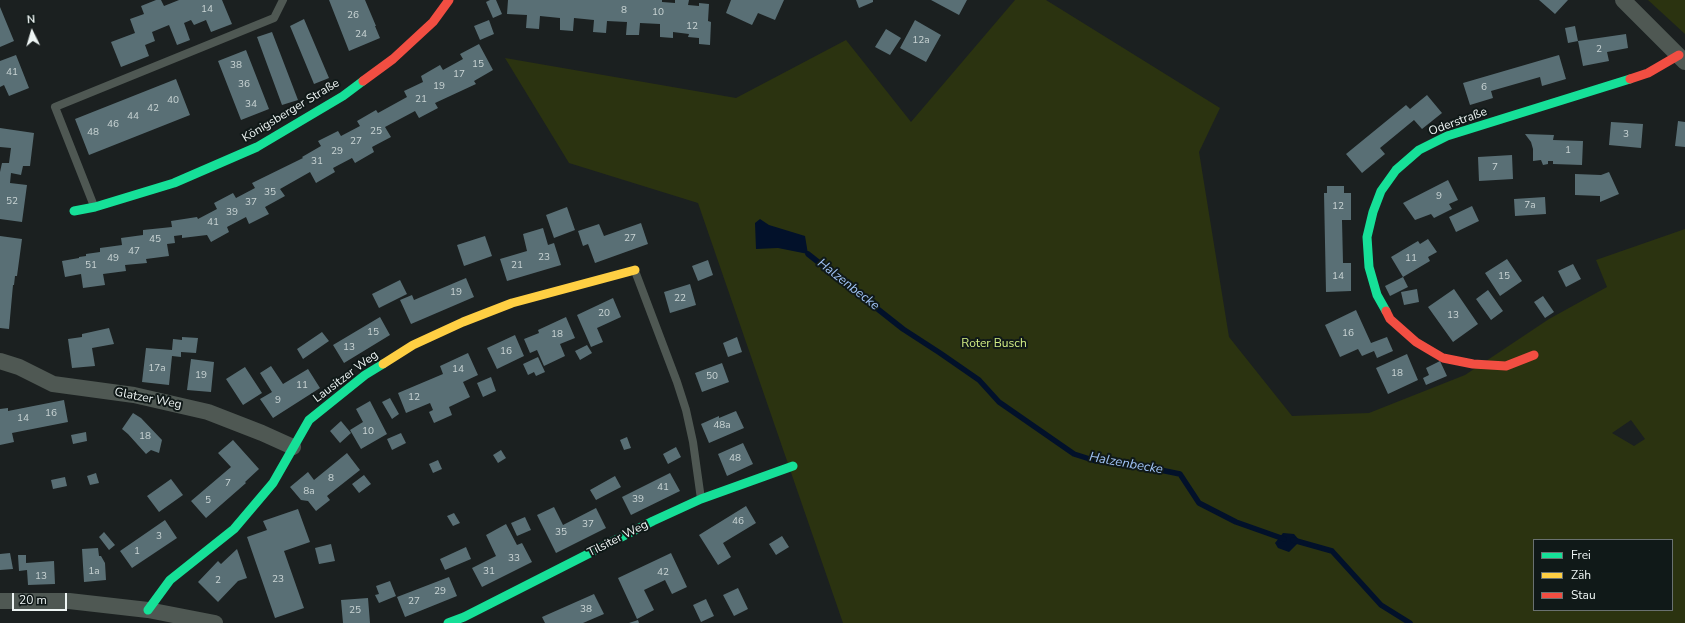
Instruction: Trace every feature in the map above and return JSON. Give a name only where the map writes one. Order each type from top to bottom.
[{"type":"street","name":"Königsberger Straße","points":[[74,212],[174,183],[258,147],[343,96],[393,59],[433,22],[449,0]]},
{"type":"street","points":[[1623,0],[1682,59]]},
{"type":"street","name":"Oderstraße","points":[[1534,355],[1506,366],[1473,364],[1443,358],[1416,342],[1390,319],[1377,295],[1369,267],[1367,237],[1373,212],[1381,191],[1396,170],[1419,150],[1447,136],[1648,73],[1682,59]]},
{"type":"street","name":"Lausitzer Weg","points":[[148,610],[170,580],[234,529],[274,483],[309,420],[365,375],[413,345],[463,322],[512,303],[635,270]]},
{"type":"street","name":"Glatzer Weg","points":[[0,361],[19,367],[53,384],[134,395],[208,412],[293,447]]},
{"type":"street","name":"Tilsiter Weg","points":[[448,623],[464,617],[653,521],[701,499],[793,466]]},
{"type":"street","points":[[0,601],[69,601],[148,610],[215,623]]},
{"type":"lane","points":[[95,207],[55,107],[274,18],[283,0]]},
{"type":"lane","points":[[635,270],[686,410],[693,442],[701,499]]},
{"type":"green space","name":"Roter Busch","points":[[1015,0],[1046,0],[1220,108],[1199,152],[1229,337],[1292,416],[1369,413],[1465,375],[1549,319],[1607,287],[1596,260],[1685,229],[1685,623],[843,623],[698,203],[569,163],[505,58],[736,98],[846,40],[911,122]],"holes":[[[1631,420],[1645,439],[1634,446],[1612,433]]]},
{"type":"green space","points":[[1648,0],[1685,0],[1685,34]]},
{"type":"water","points":[[760,219],[769,225],[805,236],[808,254],[778,248],[756,249],[755,223]]},
{"type":"water","points":[[1283,533],[1294,534],[1300,541],[1289,552],[1278,548],[1275,543]]},
{"type":"building","points":[[156,0],[161,0],[164,6],[179,0],[222,0],[232,24],[211,32],[206,20],[194,25],[191,20],[184,23],[190,40],[177,45],[169,25],[152,32],[155,41],[145,45],[149,56],[121,67],[111,42],[135,33],[130,19],[144,14],[141,6]]},
{"type":"building","points":[[329,0],[365,0],[380,38],[349,51]]},
{"type":"building","points":[[496,0],[502,14],[493,18],[486,2]]},
{"type":"building","points":[[508,0],[662,0],[662,2],[675,3],[675,0],[689,0],[688,5],[699,6],[699,3],[709,4],[708,21],[711,22],[710,45],[699,44],[699,38],[688,37],[689,34],[673,32],[673,38],[660,37],[660,24],[640,23],[639,35],[626,35],[627,22],[607,21],[606,33],[593,32],[594,20],[574,18],[573,31],[560,30],[560,18],[540,16],[539,29],[526,28],[527,15],[507,14]]},
{"type":"building","points":[[731,0],[784,0],[775,20],[758,13],[752,25],[726,13]]},
{"type":"building","points":[[856,0],[873,0],[873,2],[859,8]]},
{"type":"building","points":[[931,0],[967,0],[959,15]]},
{"type":"building","points":[[1539,0],[1568,0],[1555,14]]},
{"type":"building","points":[[0,7],[14,41],[0,47]]},
{"type":"building","points":[[304,19],[329,78],[314,84],[290,26]]},
{"type":"building","points":[[489,20],[494,34],[480,40],[474,26]]},
{"type":"building","points":[[915,20],[941,35],[926,62],[900,48]]},
{"type":"building","points":[[1575,26],[1578,41],[1568,43],[1565,28]]},
{"type":"building","points":[[886,29],[901,38],[890,55],[875,47]]},
{"type":"building","points":[[272,32],[298,100],[282,105],[257,37]]},
{"type":"building","points":[[1626,34],[1628,48],[1607,52],[1609,61],[1583,66],[1578,41]]},
{"type":"building","points":[[479,44],[493,70],[474,81],[476,84],[435,103],[438,108],[419,118],[415,111],[385,127],[391,137],[372,147],[374,152],[355,163],[352,158],[333,168],[335,172],[316,183],[310,172],[280,189],[285,196],[265,207],[269,214],[249,224],[246,217],[227,227],[229,232],[211,242],[207,235],[182,238],[182,235],[174,236],[175,243],[167,244],[169,256],[146,259],[147,263],[125,265],[126,271],[103,274],[105,285],[83,288],[81,274],[65,277],[62,261],[86,256],[86,254],[100,252],[100,248],[122,245],[121,238],[143,235],[143,230],[172,227],[171,221],[197,217],[198,219],[217,209],[214,203],[233,193],[236,198],[255,188],[252,183],[303,158],[302,157],[321,146],[318,141],[338,131],[341,136],[360,126],[357,121],[376,110],[378,113],[407,97],[404,91],[423,82],[421,76],[440,65],[443,70],[463,59],[460,54]]},
{"type":"building","points":[[246,50],[269,109],[241,120],[218,61]]},
{"type":"building","points":[[16,55],[29,88],[9,96],[4,85],[0,87],[0,61]]},
{"type":"building","points":[[1559,55],[1566,79],[1542,86],[1540,77],[1491,91],[1493,98],[1470,105],[1463,83]]},
{"type":"building","points":[[176,79],[190,115],[89,155],[75,119]]},
{"type":"building","points":[[1427,95],[1442,113],[1422,129],[1414,120],[1380,148],[1385,154],[1362,173],[1346,154],[1406,105],[1410,109]]},
{"type":"building","points":[[1678,121],[1685,122],[1685,147],[1675,146]]},
{"type":"building","points":[[1611,122],[1643,124],[1641,148],[1609,145]]},
{"type":"building","points":[[0,128],[34,133],[30,166],[23,166],[21,175],[11,173],[10,183],[27,185],[22,222],[0,219],[0,172],[2,163],[9,163],[11,148],[0,147]]},
{"type":"building","points":[[1525,134],[1554,135],[1553,140],[1583,141],[1582,165],[1553,164],[1553,161],[1548,161],[1548,164],[1543,165],[1541,160],[1533,161],[1533,149],[1531,142]]},
{"type":"building","points":[[1512,155],[1513,179],[1479,181],[1478,157]]},
{"type":"building","points":[[1609,172],[1619,194],[1600,202],[1600,196],[1575,195],[1575,174],[1601,175]]},
{"type":"building","points":[[1448,180],[1458,200],[1449,204],[1452,209],[1434,218],[1431,214],[1415,220],[1403,203]]},
{"type":"building","points":[[1327,186],[1344,186],[1344,193],[1351,193],[1351,220],[1342,220],[1343,263],[1351,263],[1351,291],[1326,292],[1324,193],[1327,193]]},
{"type":"building","points":[[1545,197],[1546,214],[1515,216],[1514,199]]},
{"type":"building","points":[[1472,206],[1479,221],[1456,232],[1449,217]]},
{"type":"building","points":[[567,207],[575,230],[554,238],[546,215]]},
{"type":"building","points":[[641,223],[648,244],[595,263],[588,244],[583,246],[578,231],[599,224],[604,236]]},
{"type":"building","points":[[543,228],[548,245],[554,243],[561,265],[507,281],[500,259],[527,251],[523,234]]},
{"type":"building","points":[[0,236],[22,239],[17,276],[15,276],[13,285],[9,329],[0,328]]},
{"type":"building","points":[[485,236],[492,256],[464,266],[457,245]]},
{"type":"building","points":[[1428,239],[1437,252],[1428,257],[1430,261],[1403,277],[1391,257],[1418,241],[1420,244]]},
{"type":"building","points":[[1507,259],[1522,281],[1500,296],[1485,273]]},
{"type":"building","points":[[708,260],[713,275],[698,281],[692,266]]},
{"type":"building","points":[[1573,264],[1581,279],[1566,287],[1558,271]]},
{"type":"building","points":[[1403,277],[1408,287],[1390,296],[1385,286]]},
{"type":"building","points":[[466,278],[474,297],[411,324],[400,300],[412,295],[414,300]]},
{"type":"building","points":[[400,280],[407,294],[379,308],[372,294]]},
{"type":"building","points":[[690,284],[696,305],[670,313],[664,292]]},
{"type":"building","points":[[1417,289],[1419,302],[1404,305],[1401,292]]},
{"type":"building","points":[[1454,289],[1478,324],[1453,342],[1428,307]]},
{"type":"building","points":[[1488,290],[1503,311],[1491,320],[1476,299]]},
{"type":"building","points":[[1543,296],[1554,312],[1545,318],[1534,302]]},
{"type":"building","points":[[613,298],[621,317],[597,328],[603,342],[591,347],[577,315]]},
{"type":"building","points":[[1356,310],[1371,343],[1387,337],[1393,351],[1377,358],[1374,351],[1362,356],[1358,349],[1340,357],[1325,325]]},
{"type":"building","points":[[380,317],[390,335],[344,363],[333,345]]},
{"type":"building","points":[[566,317],[575,338],[560,344],[565,356],[544,366],[537,350],[530,353],[524,339],[539,333],[538,330]]},
{"type":"building","points":[[109,328],[114,344],[92,348],[95,366],[72,368],[68,339],[82,337],[82,334]]},
{"type":"building","points":[[322,332],[329,341],[303,359],[297,349]]},
{"type":"building","points":[[515,335],[524,356],[497,369],[487,348]]},
{"type":"building","points":[[182,337],[198,338],[196,353],[181,352],[181,357],[172,356],[169,385],[142,382],[146,348],[172,350],[173,339],[182,340]]},
{"type":"building","points":[[737,337],[742,352],[728,357],[723,343]]},
{"type":"building","points":[[587,345],[592,353],[580,360],[575,351]]},
{"type":"building","points":[[468,353],[478,375],[463,382],[470,397],[449,407],[452,415],[434,423],[429,412],[433,410],[430,403],[406,413],[398,393],[443,374],[440,366]]},
{"type":"building","points":[[1407,354],[1418,380],[1388,394],[1376,368]]},
{"type":"building","points":[[538,357],[545,372],[536,376],[534,372],[528,375],[523,364]]},
{"type":"building","points":[[191,359],[214,362],[211,392],[187,390]]},
{"type":"building","points":[[1440,361],[1447,376],[1426,385],[1423,378],[1429,375],[1426,368]]},
{"type":"building","points":[[722,363],[729,382],[702,392],[695,373]]},
{"type":"building","points":[[271,366],[283,384],[308,369],[320,388],[273,418],[260,399],[272,392],[260,373]]},
{"type":"building","points":[[245,367],[262,393],[243,405],[226,379]]},
{"type":"building","points":[[491,377],[496,391],[483,397],[477,383]]},
{"type":"building","points":[[390,398],[399,414],[392,419],[382,402]]},
{"type":"building","points":[[64,400],[68,422],[12,433],[14,442],[0,445],[0,409],[8,408],[8,411]]},
{"type":"building","points":[[370,401],[387,434],[361,449],[350,430],[363,422],[356,409]]},
{"type":"building","points":[[736,411],[744,428],[709,443],[701,424],[719,416],[719,418]]},
{"type":"building","points":[[133,413],[141,418],[162,440],[159,453],[151,450],[146,454],[122,429]]},
{"type":"building","points":[[341,421],[351,433],[340,443],[330,431]]},
{"type":"building","points":[[86,432],[87,441],[73,444],[71,435]]},
{"type":"building","points":[[401,433],[406,443],[392,450],[387,439]]},
{"type":"building","points":[[627,437],[631,448],[624,450],[620,440]]},
{"type":"building","points":[[233,440],[259,469],[245,482],[246,483],[206,518],[191,501],[231,467],[218,453]]},
{"type":"building","points":[[743,443],[753,464],[727,476],[718,454]]},
{"type":"building","points":[[676,447],[681,457],[668,464],[663,454]]},
{"type":"building","points":[[501,450],[506,458],[498,463],[493,455]]},
{"type":"building","points":[[347,453],[360,470],[327,496],[330,500],[316,511],[308,501],[301,500],[290,487],[308,472],[314,480]]},
{"type":"building","points":[[438,460],[442,469],[433,473],[429,464]]},
{"type":"building","points":[[96,473],[99,483],[90,485],[87,476]]},
{"type":"building","points":[[670,473],[680,491],[631,515],[622,497]]},
{"type":"building","points":[[364,475],[371,484],[359,493],[352,484]]},
{"type":"building","points":[[615,476],[621,487],[596,500],[590,490]]},
{"type":"building","points":[[65,477],[67,486],[53,489],[51,480]]},
{"type":"building","points":[[171,479],[183,495],[159,512],[147,496]]},
{"type":"building","points":[[746,506],[756,523],[723,543],[731,557],[718,565],[699,535]]},
{"type":"building","points":[[554,507],[563,525],[596,508],[606,528],[556,553],[537,515]]},
{"type":"building","points":[[298,509],[310,542],[284,551],[304,608],[275,618],[247,537],[267,530],[263,521]]},
{"type":"building","points":[[454,513],[460,523],[453,526],[447,516]]},
{"type":"building","points":[[525,517],[531,530],[517,536],[511,523]]},
{"type":"building","points":[[165,520],[177,538],[132,568],[120,551]]},
{"type":"building","points":[[506,524],[517,545],[522,543],[532,562],[482,587],[472,568],[496,556],[486,535]]},
{"type":"building","points":[[104,532],[115,545],[109,550],[99,537]]},
{"type":"building","points":[[782,536],[789,547],[776,555],[769,544]]},
{"type":"building","points":[[331,544],[335,561],[319,564],[315,548]]},
{"type":"building","points":[[466,547],[471,559],[445,570],[440,559]]},
{"type":"building","points":[[98,548],[99,556],[101,556],[105,563],[106,580],[84,582],[82,549]]},
{"type":"building","points":[[237,549],[247,578],[238,581],[218,602],[198,582],[218,561],[221,564]]},
{"type":"building","points":[[10,553],[13,569],[0,570],[0,554]]},
{"type":"building","points":[[671,553],[687,587],[672,594],[665,580],[644,590],[654,610],[637,619],[618,578]]},
{"type":"building","points":[[18,555],[26,555],[26,563],[54,561],[55,584],[28,585],[27,570],[19,571]]},
{"type":"building","points":[[449,577],[457,596],[405,617],[397,597]]},
{"type":"building","points":[[390,581],[396,596],[379,603],[375,595],[379,594],[376,586]]},
{"type":"building","points":[[738,588],[748,609],[734,616],[723,595]]},
{"type":"building","points":[[594,594],[604,614],[583,623],[545,623],[542,617]]},
{"type":"building","points":[[368,598],[370,623],[343,623],[341,600]]},
{"type":"building","points":[[706,599],[714,616],[701,622],[693,605]]},
{"type":"building","points":[[638,620],[639,623],[629,623]]},
{"type":"waterway","name":"Halzenbecke","points":[[808,254],[903,329],[979,380],[999,402],[1074,454],[1096,461],[1131,464],[1180,474],[1199,503],[1236,522],[1284,539]]},
{"type":"waterway","name":"Halzenbecke","points":[[1293,540],[1332,551],[1381,605],[1410,623]]},
{"type":"traffic: fast","points":[[1386,311],[1377,295],[1369,267],[1367,237],[1373,212],[1381,191],[1396,170],[1419,150],[1447,136],[1630,79]]},
{"type":"traffic: fast","points":[[74,211],[95,207],[174,183],[257,147],[343,96],[363,81]]},
{"type":"traffic: fast","points":[[148,610],[170,580],[234,529],[273,483],[309,420],[365,375],[383,364]]},
{"type":"traffic: fast","points":[[448,623],[464,617],[653,521],[701,499],[793,466]]},
{"type":"traffic: slow","points":[[383,364],[413,345],[463,322],[512,303],[635,270]]},
{"type":"traffic: jam","points":[[363,81],[393,59],[433,22],[449,0]]},
{"type":"traffic: jam","points":[[1630,79],[1648,73],[1679,55]]},
{"type":"traffic: jam","points":[[1386,311],[1390,319],[1416,342],[1443,358],[1473,364],[1506,366],[1534,355]]}]
